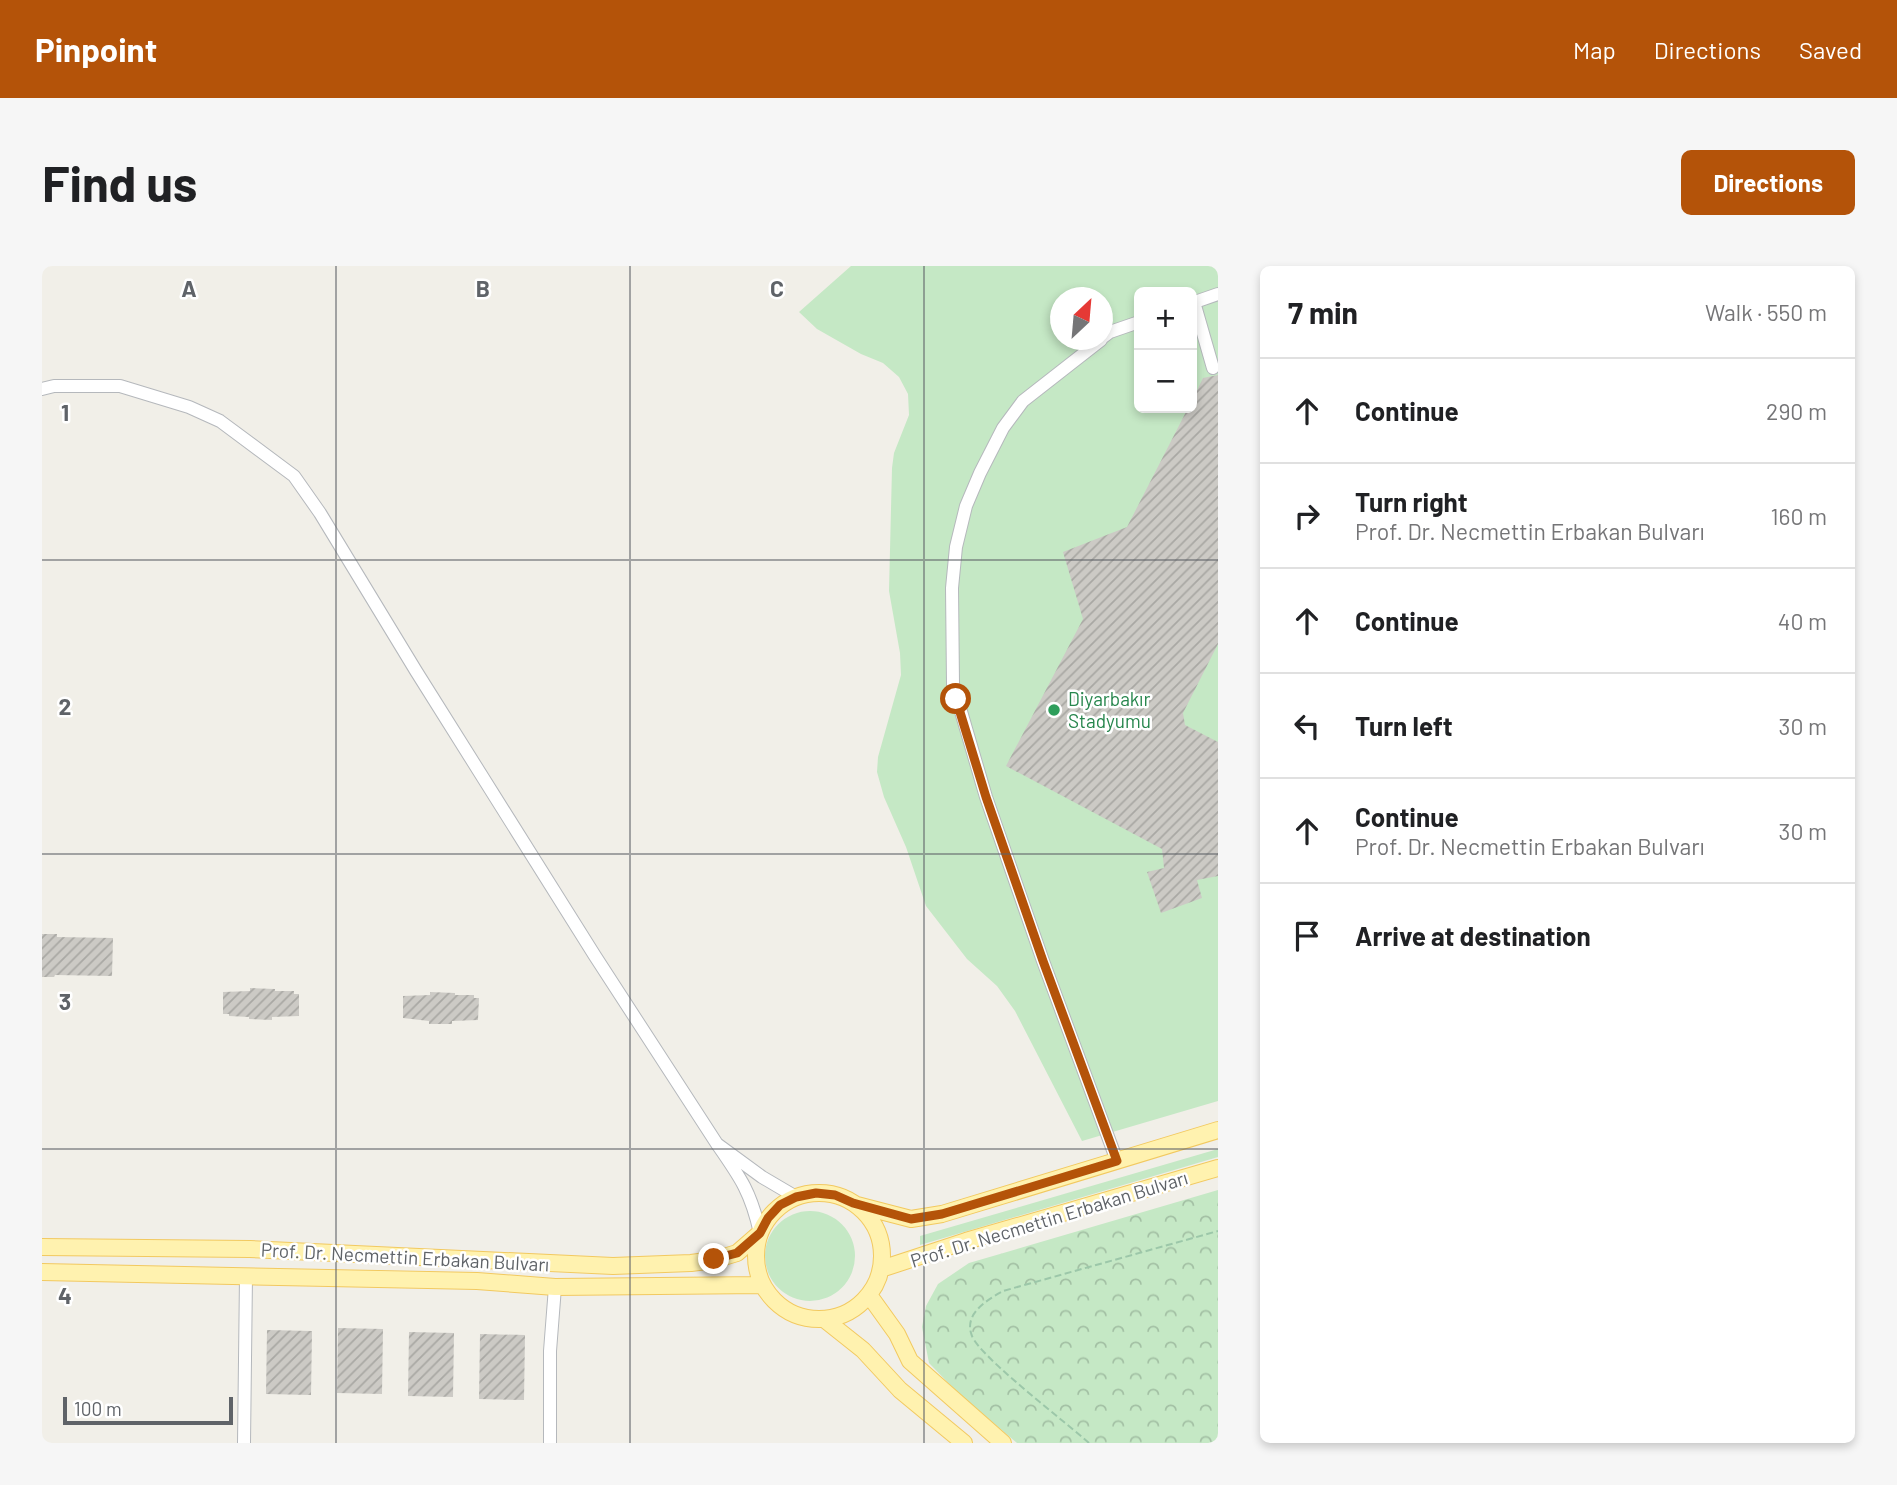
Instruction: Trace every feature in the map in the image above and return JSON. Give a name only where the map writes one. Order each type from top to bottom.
[{"type":"main road","name":"Prof. Dr. Necmettin Erbakan Bulvarı","points":[[853,1203],[911,1219],[942,1214],[1218,1130]]},
{"type":"main road","name":"Prof. Dr. Necmettin Erbakan Bulvarı","points":[[881,1269],[967,1241],[1218,1168]]},
{"type":"main road","points":[[816,1193],[835,1195],[853,1203],[870,1219],[880,1239],[881,1269],[869,1294],[849,1311],[824,1319],[806,1318],[788,1312],[773,1300],[762,1285],[756,1259],[760,1233],[774,1212],[796,1197],[816,1193]]},
{"type":"main road","name":"Prof. Dr. Necmettin Erbakan Bulvarı","points":[[42,1247],[250,1249],[613,1266],[691,1263],[714,1259],[737,1253],[760,1233]]},
{"type":"main road","name":"Prof. Dr. Necmettin Erbakan Bulvarı","points":[[42,1272],[477,1281],[555,1287],[762,1285]]},
{"type":"main road","points":[[869,1294],[897,1334],[910,1361],[1003,1443]]},
{"type":"main road","points":[[824,1319],[863,1350],[900,1390],[964,1443]]},
{"type":"street","points":[[1197,302],[1218,294]]},
{"type":"street","points":[[1197,316],[1213,368]]},
{"type":"street","points":[[1113,331],[1134,324]]},
{"type":"street","points":[[1088,350],[1023,401],[1003,428],[966,506],[956,547],[952,588],[953,684],[1004,847],[1117,1161]]},
{"type":"street","points":[[42,389],[54,386],[120,386],[189,407],[220,421],[294,476],[320,513],[595,957],[745,1186],[754,1205],[760,1233]]},
{"type":"street","points":[[717,1144],[762,1177],[796,1197]]},
{"type":"street","points":[[244,1443],[246,1276]]},
{"type":"street","points":[[550,1443],[550,1351],[555,1287]]},
{"type":"path","points":[[1089,1443],[987,1355],[972,1336],[971,1322],[981,1303],[1003,1291],[1218,1231]]},
{"type":"green space","name":"Diyarbakır Stadyumu","points":[[851,266],[1218,266],[1218,1101],[1082,1141],[1015,1011],[997,986],[967,959],[926,906],[877,772],[878,757],[901,675],[900,653],[889,591],[892,468],[894,453],[909,415],[908,394],[899,377],[883,363],[817,329],[799,312]]},
{"type":"green space","points":[[1218,1149],[1218,1157],[920,1245],[920,1236]]},
{"type":"green space","points":[[1218,1190],[1218,1443],[1017,1443],[958,1393],[929,1363],[922,1327],[926,1306],[938,1284],[969,1263]]},
{"type":"green space","points":[[810,1211],[827,1214],[842,1224],[852,1239],[855,1256],[852,1273],[842,1288],[827,1298],[810,1301],[793,1298],[778,1288],[768,1273],[765,1256],[768,1239],[778,1224],[793,1214]]},
{"type":"building","points":[[1218,375],[1218,644],[1183,713],[1185,725],[1218,742],[1218,876],[1197,880],[1202,898],[1161,913],[1147,872],[1164,868],[1162,849],[1006,766],[1083,619],[1063,552],[1127,527],[1185,413],[1197,413],[1197,391],[1203,378]]},
{"type":"building","points":[[42,934],[57,934],[57,937],[113,938],[112,976],[42,977]]},
{"type":"building","points":[[250,988],[294,991],[294,994],[299,994],[299,1016],[272,1017],[272,1020],[223,1014],[223,992],[250,991]]},
{"type":"building","points":[[430,992],[474,995],[474,998],[479,998],[478,1020],[429,1024],[429,1021],[403,1018],[403,996],[430,995]]},
{"type":"building","points":[[338,1328],[383,1329],[382,1394],[337,1393]]},
{"type":"building","points":[[267,1330],[312,1331],[311,1395],[266,1394]]},
{"type":"building","points":[[409,1332],[454,1333],[453,1397],[408,1396]]},
{"type":"building","points":[[480,1334],[525,1335],[524,1400],[479,1399]]},
{"type":"place","name":"Diyarbakır Stadyumu","points":[[1054,710]]},
{"type":"route","points":[[714,1259],[737,1253],[760,1233],[768,1218],[780,1205],[796,1197],[816,1193],[835,1195],[853,1203],[911,1219],[942,1214],[1117,1161],[1043,961],[986,797],[956,699]]}]
